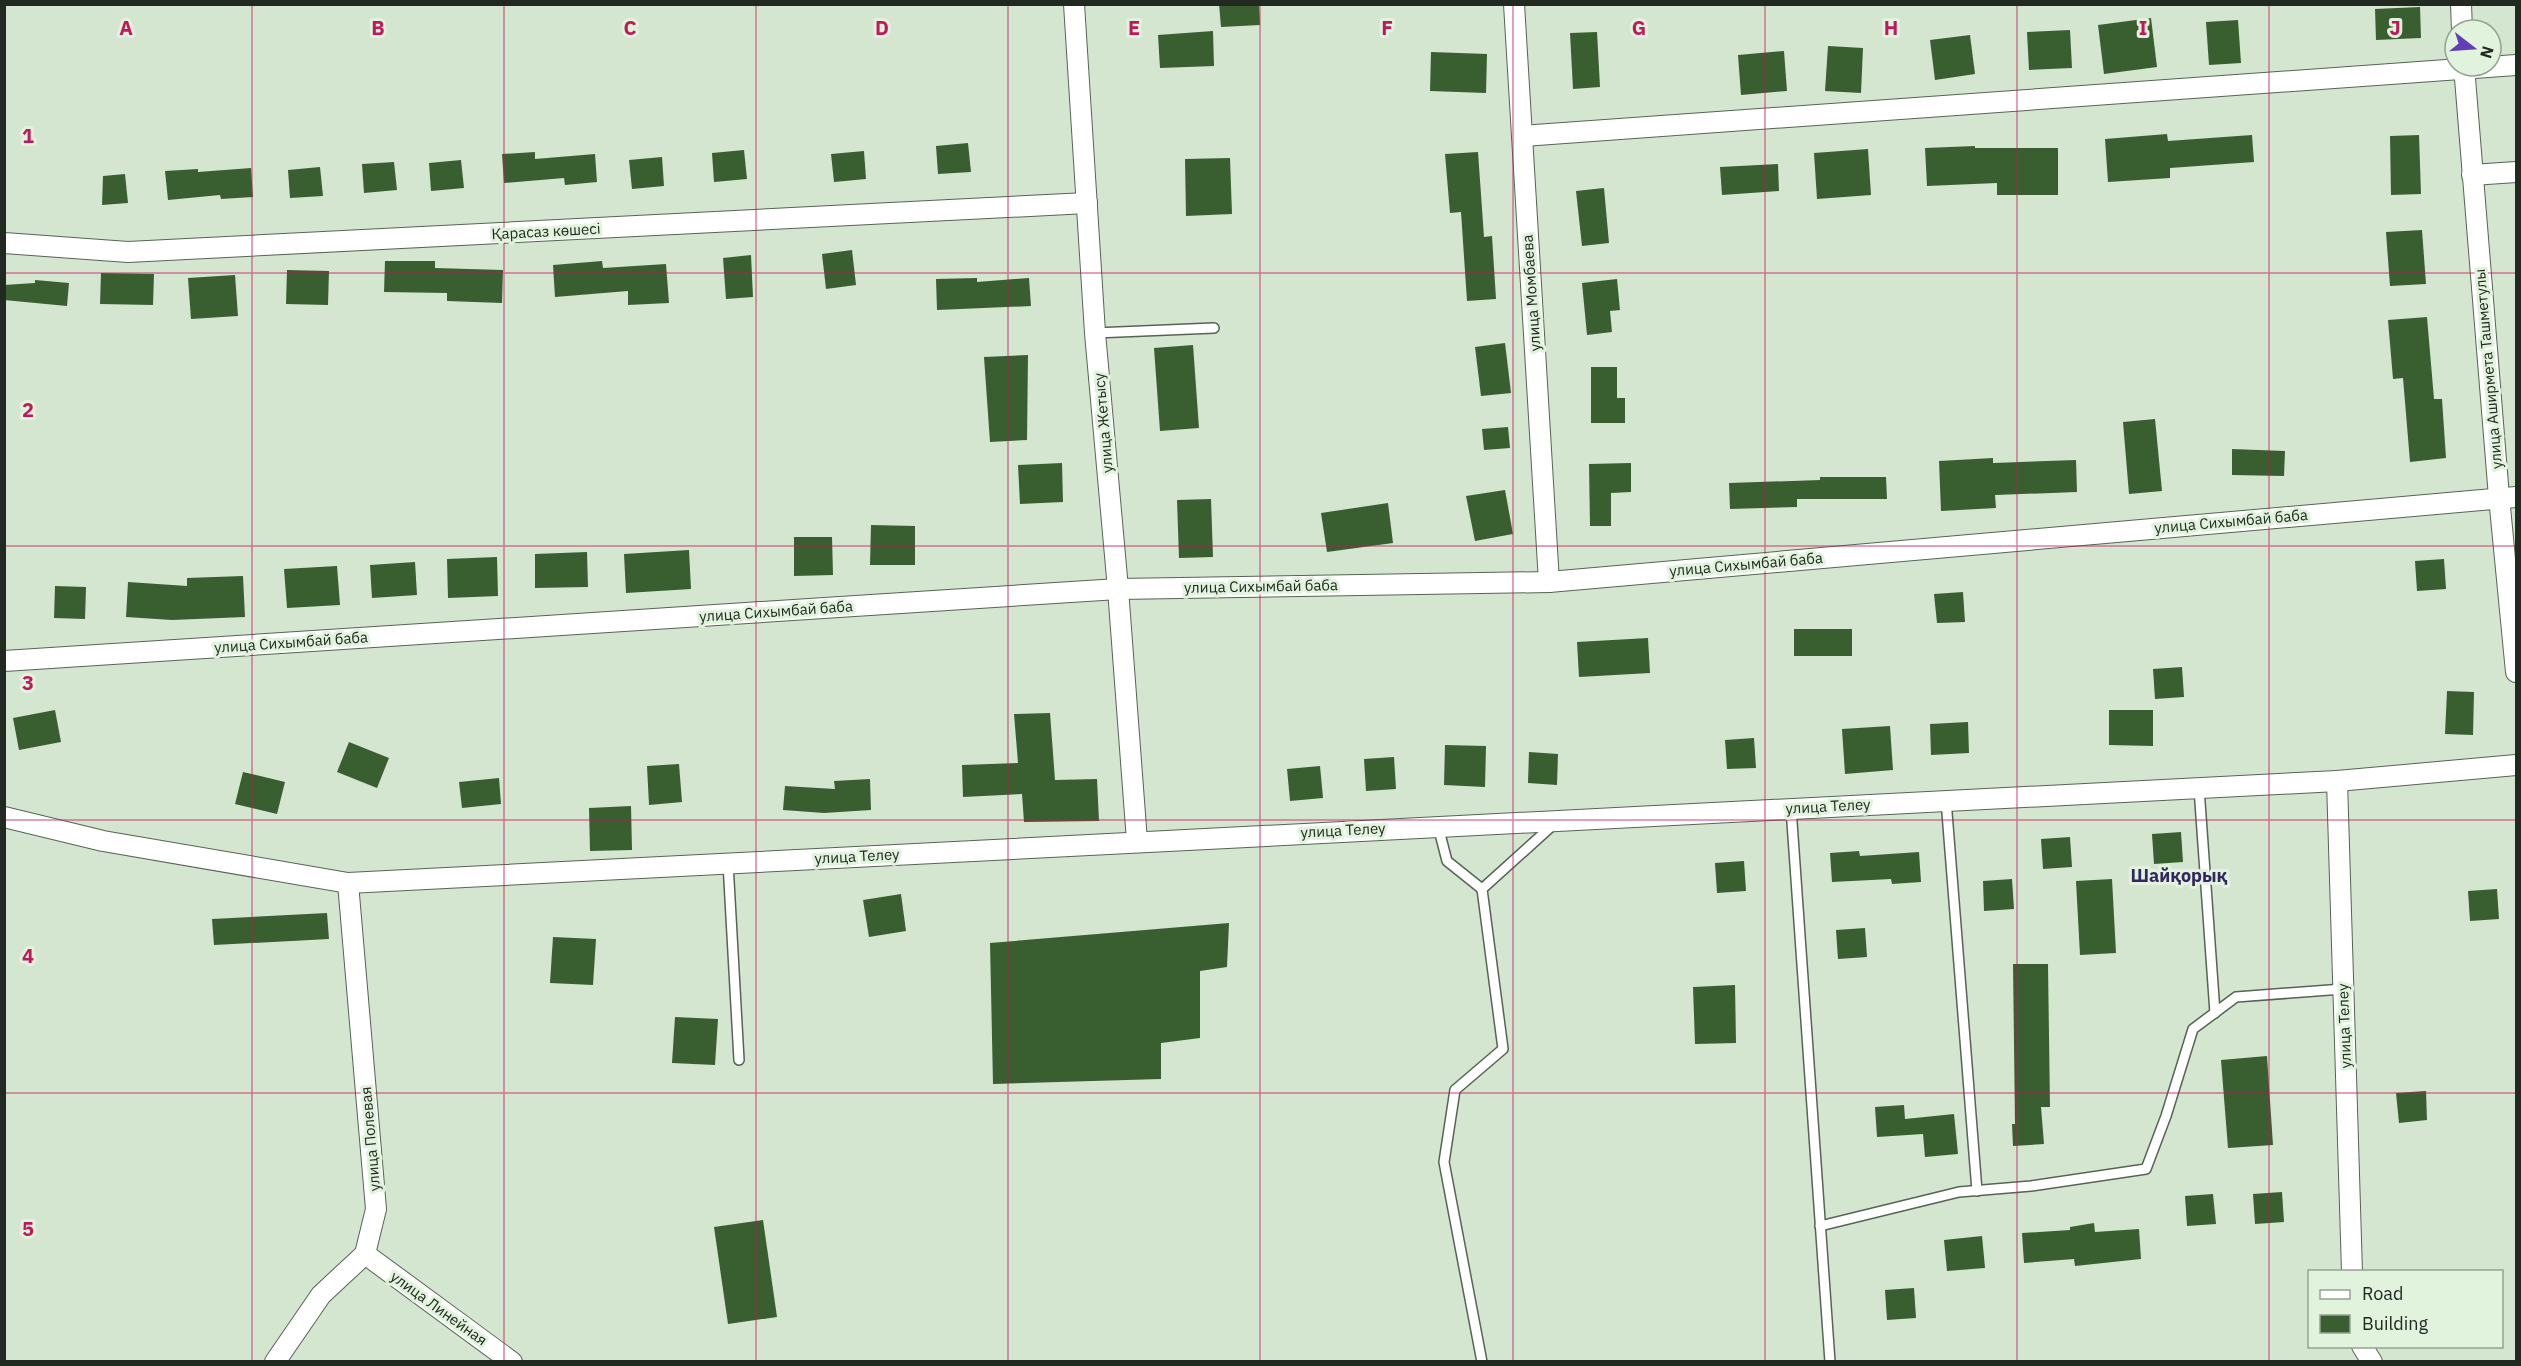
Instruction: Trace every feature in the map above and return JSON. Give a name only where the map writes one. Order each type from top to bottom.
[{"type":"street","name":"улица Жетысу","points":[[1074,4],[1095,333],[1118,589],[1137,841]]},
{"type":"street","name":"улица Момбаева","points":[[1514,4],[1549,582]]},
{"type":"street","points":[[1522,136],[2443,69]]},
{"type":"street","name":"улица Аширмета Ташметулы","points":[[2465,78],[2472,175],[2508,497],[2517,672]]},
{"type":"street","points":[[2472,175],[2517,172]]},
{"type":"street","name":"Қарасаз көшесі","points":[[4,243],[128,252],[1087,203]]},
{"type":"street","name":"улица Сихымбай баба","points":[[4,661],[1118,589],[1549,582],[2508,497]]},
{"type":"street","name":"улица Телеу","points":[[4,817],[103,841],[348,883],[1560,819],[2337,781],[2517,765]]},
{"type":"street","name":"улица Телеу","points":[[2337,781],[2352,1270]]},
{"type":"street","name":"улица Полевая","points":[[348,883],[376,1209],[365,1254]]},
{"type":"street","points":[[274,1362],[321,1295],[365,1254]]},
{"type":"street","name":"улица Линейная","points":[[365,1254],[512,1362]]},
{"type":"street","points":[[2363,1348],[2372,1362]]},
{"type":"lane","points":[[1095,333],[1214,328]]},
{"type":"lane","points":[[2199,788],[2215,1013]]},
{"type":"lane","points":[[1946,800],[1977,1191]]},
{"type":"lane","points":[[1791,808],[1830,1362]]},
{"type":"lane","points":[[1482,889],[1560,819]]},
{"type":"lane","points":[[1438,826],[1447,861],[1482,889],[1503,1049],[1455,1090],[1443,1162],[1482,1362]]},
{"type":"lane","points":[[728,863],[739,1060]]},
{"type":"lane","points":[[1820,1226],[1959,1192],[2031,1186],[2146,1169],[2166,1116],[2193,1029],[2236,997],[2343,989]]},
{"type":"building","points":[[1219,4],[1259,4],[1260,25],[1221,27]]},
{"type":"building","points":[[2420,7],[2421,38],[2376,40],[2375,9]]},
{"type":"building","points":[[2151,18],[2157,67],[2104,74],[2098,25]]},
{"type":"building","points":[[2238,20],[2241,63],[2209,65],[2206,22]]},
{"type":"building","points":[[2070,30],[2072,68],[2029,70],[2027,32]]},
{"type":"building","points":[[1213,31],[1214,66],[1160,68],[1158,35]]},
{"type":"building","points":[[1597,32],[1600,87],[1573,89],[1570,33]]},
{"type":"building","points":[[1970,35],[1975,74],[1935,80],[1930,40]]},
{"type":"building","points":[[1828,46],[1863,48],[1861,93],[1825,91]]},
{"type":"building","points":[[1784,51],[1787,91],[1741,95],[1738,55]]},
{"type":"building","points":[[1431,52],[1487,54],[1486,93],[1430,91]]},
{"type":"building","points":[[2167,134],[2168,141],[2252,135],[2254,162],[2170,168],[2170,178],[2108,182],[2105,139]]},
{"type":"building","points":[[2419,135],[2421,194],[2391,195],[2390,136]]},
{"type":"building","points":[[968,143],[971,172],[938,174],[936,146]]},
{"type":"building","points":[[1975,146],[1975,148],[2058,148],[2058,195],[1997,195],[1997,183],[1927,186],[1925,148]]},
{"type":"building","points":[[1868,149],[1871,195],[1817,199],[1814,153]]},
{"type":"building","points":[[744,150],[747,179],[714,182],[712,153]]},
{"type":"building","points":[[864,151],[866,179],[834,182],[831,154]]},
{"type":"building","points":[[535,152],[535,159],[595,154],[597,182],[565,185],[564,178],[504,183],[502,154]]},
{"type":"building","points":[[1478,152],[1484,237],[1492,236],[1496,299],[1467,301],[1461,212],[1450,213],[1445,154]]},
{"type":"building","points":[[662,157],[664,186],[632,189],[629,160]]},
{"type":"building","points":[[1230,158],[1232,214],[1186,216],[1185,159]]},
{"type":"building","points":[[461,160],[464,188],[431,191],[429,163]]},
{"type":"building","points":[[394,162],[397,190],[364,193],[362,164]]},
{"type":"building","points":[[1778,164],[1779,191],[1722,195],[1720,167]]},
{"type":"building","points":[[320,167],[323,196],[290,198],[288,170]]},
{"type":"building","points":[[251,168],[253,197],[221,199],[220,195],[168,200],[165,171],[198,169],[198,172]]},
{"type":"building","points":[[125,174],[128,203],[102,205],[103,176]]},
{"type":"building","points":[[1604,188],[1609,243],[1582,246],[1576,191]]},
{"type":"building","points":[[2422,230],[2426,284],[2390,286],[2386,232]]},
{"type":"building","points":[[852,250],[856,285],[826,289],[822,254]]},
{"type":"building","points":[[751,255],[753,297],[726,299],[723,258]]},
{"type":"building","points":[[385,261],[435,261],[435,268],[503,270],[502,303],[447,301],[447,293],[384,292]]},
{"type":"building","points":[[602,261],[603,268],[666,264],[669,303],[628,305],[628,291],[555,297],[553,265]]},
{"type":"building","points":[[287,270],[329,271],[328,305],[286,304]]},
{"type":"building","points":[[101,273],[154,274],[153,305],[100,304]]},
{"type":"building","points":[[235,275],[238,316],[191,319],[188,278]]},
{"type":"building","points":[[977,278],[977,282],[1029,278],[1031,306],[937,310],[936,279]]},
{"type":"building","points":[[1617,279],[1620,310],[1610,311],[1612,332],[1587,335],[1582,283]]},
{"type":"building","points":[[35,280],[69,283],[67,306],[4,300],[4,285],[35,283]]},
{"type":"building","points":[[2427,317],[2434,399],[2442,399],[2446,458],[2410,462],[2403,378],[2393,379],[2388,320]]},
{"type":"building","points":[[1505,343],[1511,393],[1481,396],[1475,347]]},
{"type":"building","points":[[1193,345],[1199,428],[1160,431],[1154,348]]},
{"type":"building","points":[[1028,355],[1027,440],[990,442],[984,357]]},
{"type":"building","points":[[1591,367],[1617,367],[1617,398],[1625,398],[1625,423],[1591,423]]},
{"type":"building","points":[[2155,419],[2162,491],[2129,494],[2123,422]]},
{"type":"building","points":[[1508,427],[1510,448],[1484,450],[1482,429]]},
{"type":"building","points":[[2232,449],[2285,451],[2284,476],[2232,475]]},
{"type":"building","points":[[1993,458],[1993,463],[2076,460],[2077,492],[1995,495],[1996,508],[1941,511],[1939,461]]},
{"type":"building","points":[[1062,463],[1063,502],[1020,504],[1018,465]]},
{"type":"building","points":[[1631,463],[1631,492],[1611,493],[1611,526],[1590,526],[1589,464]]},
{"type":"building","points":[[1820,477],[1886,477],[1887,499],[1797,499],[1797,507],[1730,509],[1729,483],[1820,480]]},
{"type":"building","points":[[1505,490],[1513,534],[1475,541],[1466,496]]},
{"type":"building","points":[[1211,499],[1213,557],[1179,558],[1177,500]]},
{"type":"building","points":[[1388,503],[1393,543],[1327,552],[1321,513]]},
{"type":"building","points":[[871,525],[915,526],[915,565],[870,565]]},
{"type":"building","points":[[794,537],[832,537],[833,575],[794,576]]},
{"type":"building","points":[[689,550],[691,589],[626,593],[624,554]]},
{"type":"building","points":[[587,552],[588,587],[535,588],[535,554]]},
{"type":"building","points":[[497,557],[498,596],[448,598],[447,559]]},
{"type":"building","points":[[2444,559],[2446,589],[2417,591],[2415,561]]},
{"type":"building","points":[[415,562],[417,595],[372,598],[370,565]]},
{"type":"building","points":[[337,566],[340,605],[287,608],[284,569]]},
{"type":"building","points":[[243,576],[245,617],[172,620],[126,617],[128,582],[187,586],[187,578]]},
{"type":"building","points":[[55,586],[86,587],[85,619],[54,618]]},
{"type":"building","points":[[1963,592],[1965,622],[1937,623],[1934,594]]},
{"type":"building","points":[[1794,629],[1852,629],[1852,656],[1794,656]]},
{"type":"building","points":[[1648,638],[1650,673],[1579,677],[1577,642]]},
{"type":"building","points":[[2182,667],[2184,697],[2155,699],[2153,669]]},
{"type":"building","points":[[2447,691],[2474,692],[2473,735],[2445,734]]},
{"type":"building","points":[[55,710],[61,742],[19,750],[13,718]]},
{"type":"building","points":[[2109,710],[2153,710],[2153,746],[2109,745]]},
{"type":"building","points":[[1050,713],[1055,780],[1097,779],[1099,821],[1024,822],[1022,794],[963,797],[962,765],[1018,763],[1014,714]]},
{"type":"building","points":[[1968,722],[1969,753],[1931,755],[1930,724]]},
{"type":"building","points":[[1890,726],[1893,770],[1845,774],[1842,729]]},
{"type":"building","points":[[1754,738],[1756,768],[1727,769],[1725,740]]},
{"type":"building","points":[[349,742],[389,758],[377,788],[337,772]]},
{"type":"building","points":[[1445,745],[1486,746],[1485,787],[1444,785]]},
{"type":"building","points":[[1529,752],[1558,754],[1557,785],[1528,783]]},
{"type":"building","points":[[1394,757],[1396,789],[1366,791],[1364,759]]},
{"type":"building","points":[[679,764],[682,802],[649,805],[647,766]]},
{"type":"building","points":[[1320,766],[1323,798],[1290,801],[1287,769]]},
{"type":"building","points":[[243,772],[285,782],[277,814],[235,804]]},
{"type":"building","points":[[499,778],[501,804],[462,808],[459,782]]},
{"type":"building","points":[[870,779],[871,810],[824,813],[783,810],[785,786],[835,789],[834,781]]},
{"type":"building","points":[[631,806],[632,850],[590,851],[589,808]]},
{"type":"building","points":[[2181,832],[2183,862],[2154,864],[2152,834]]},
{"type":"building","points":[[2070,837],[2072,867],[2043,869],[2041,839]]},
{"type":"building","points":[[1859,851],[1860,856],[1919,852],[1921,882],[1892,884],[1891,879],[1832,882],[1830,853]]},
{"type":"building","points":[[1744,861],[1746,891],[1717,893],[1715,863]]},
{"type":"building","points":[[2012,879],[2014,909],[1984,911],[1983,881]]},
{"type":"building","points":[[2112,879],[2116,953],[2080,955],[2076,881]]},
{"type":"building","points":[[2497,889],[2499,919],[2470,921],[2468,891]]},
{"type":"building","points":[[901,894],[906,931],[869,937],[863,900]]},
{"type":"building","points":[[327,913],[329,939],[214,945],[212,919]]},
{"type":"building","points":[[1229,923],[1227,967],[1200,971],[1200,1038],[1161,1043],[1161,1079],[993,1084],[990,943]]},
{"type":"building","points":[[1865,928],[1867,957],[1838,959],[1836,930]]},
{"type":"building","points":[[553,937],[596,939],[593,985],[550,983]]},
{"type":"building","points":[[2013,964],[2048,964],[2050,1107],[2041,1107],[2044,1144],[2013,1146],[2012,1124],[2015,1124]]},
{"type":"building","points":[[1735,985],[1736,1043],[1695,1044],[1693,987]]},
{"type":"building","points":[[675,1017],[718,1019],[715,1065],[672,1063]]},
{"type":"building","points":[[2267,1056],[2273,1145],[2228,1148],[2221,1060]]},
{"type":"building","points":[[2426,1091],[2427,1120],[2399,1123],[2396,1093]]},
{"type":"building","points":[[1904,1105],[1905,1119],[1954,1114],[1958,1154],[1925,1157],[1923,1134],[1877,1137],[1875,1107]]},
{"type":"building","points":[[2282,1192],[2284,1222],[2255,1224],[2253,1194]]},
{"type":"building","points":[[2213,1194],[2216,1224],[2187,1226],[2185,1196]]},
{"type":"building","points":[[763,1220],[777,1317],[728,1324],[714,1227]]},
{"type":"building","points":[[2094,1223],[2095,1232],[2139,1229],[2141,1259],[2075,1266],[2074,1259],[2024,1263],[2022,1233],[2070,1230],[2070,1227]]},
{"type":"building","points":[[1982,1236],[1985,1268],[1947,1271],[1944,1240]]},
{"type":"building","points":[[1914,1288],[1916,1318],[1887,1320],[1885,1290]]},
{"type":"district","name":"Шайқорық","points":[[2179,875]]}]
